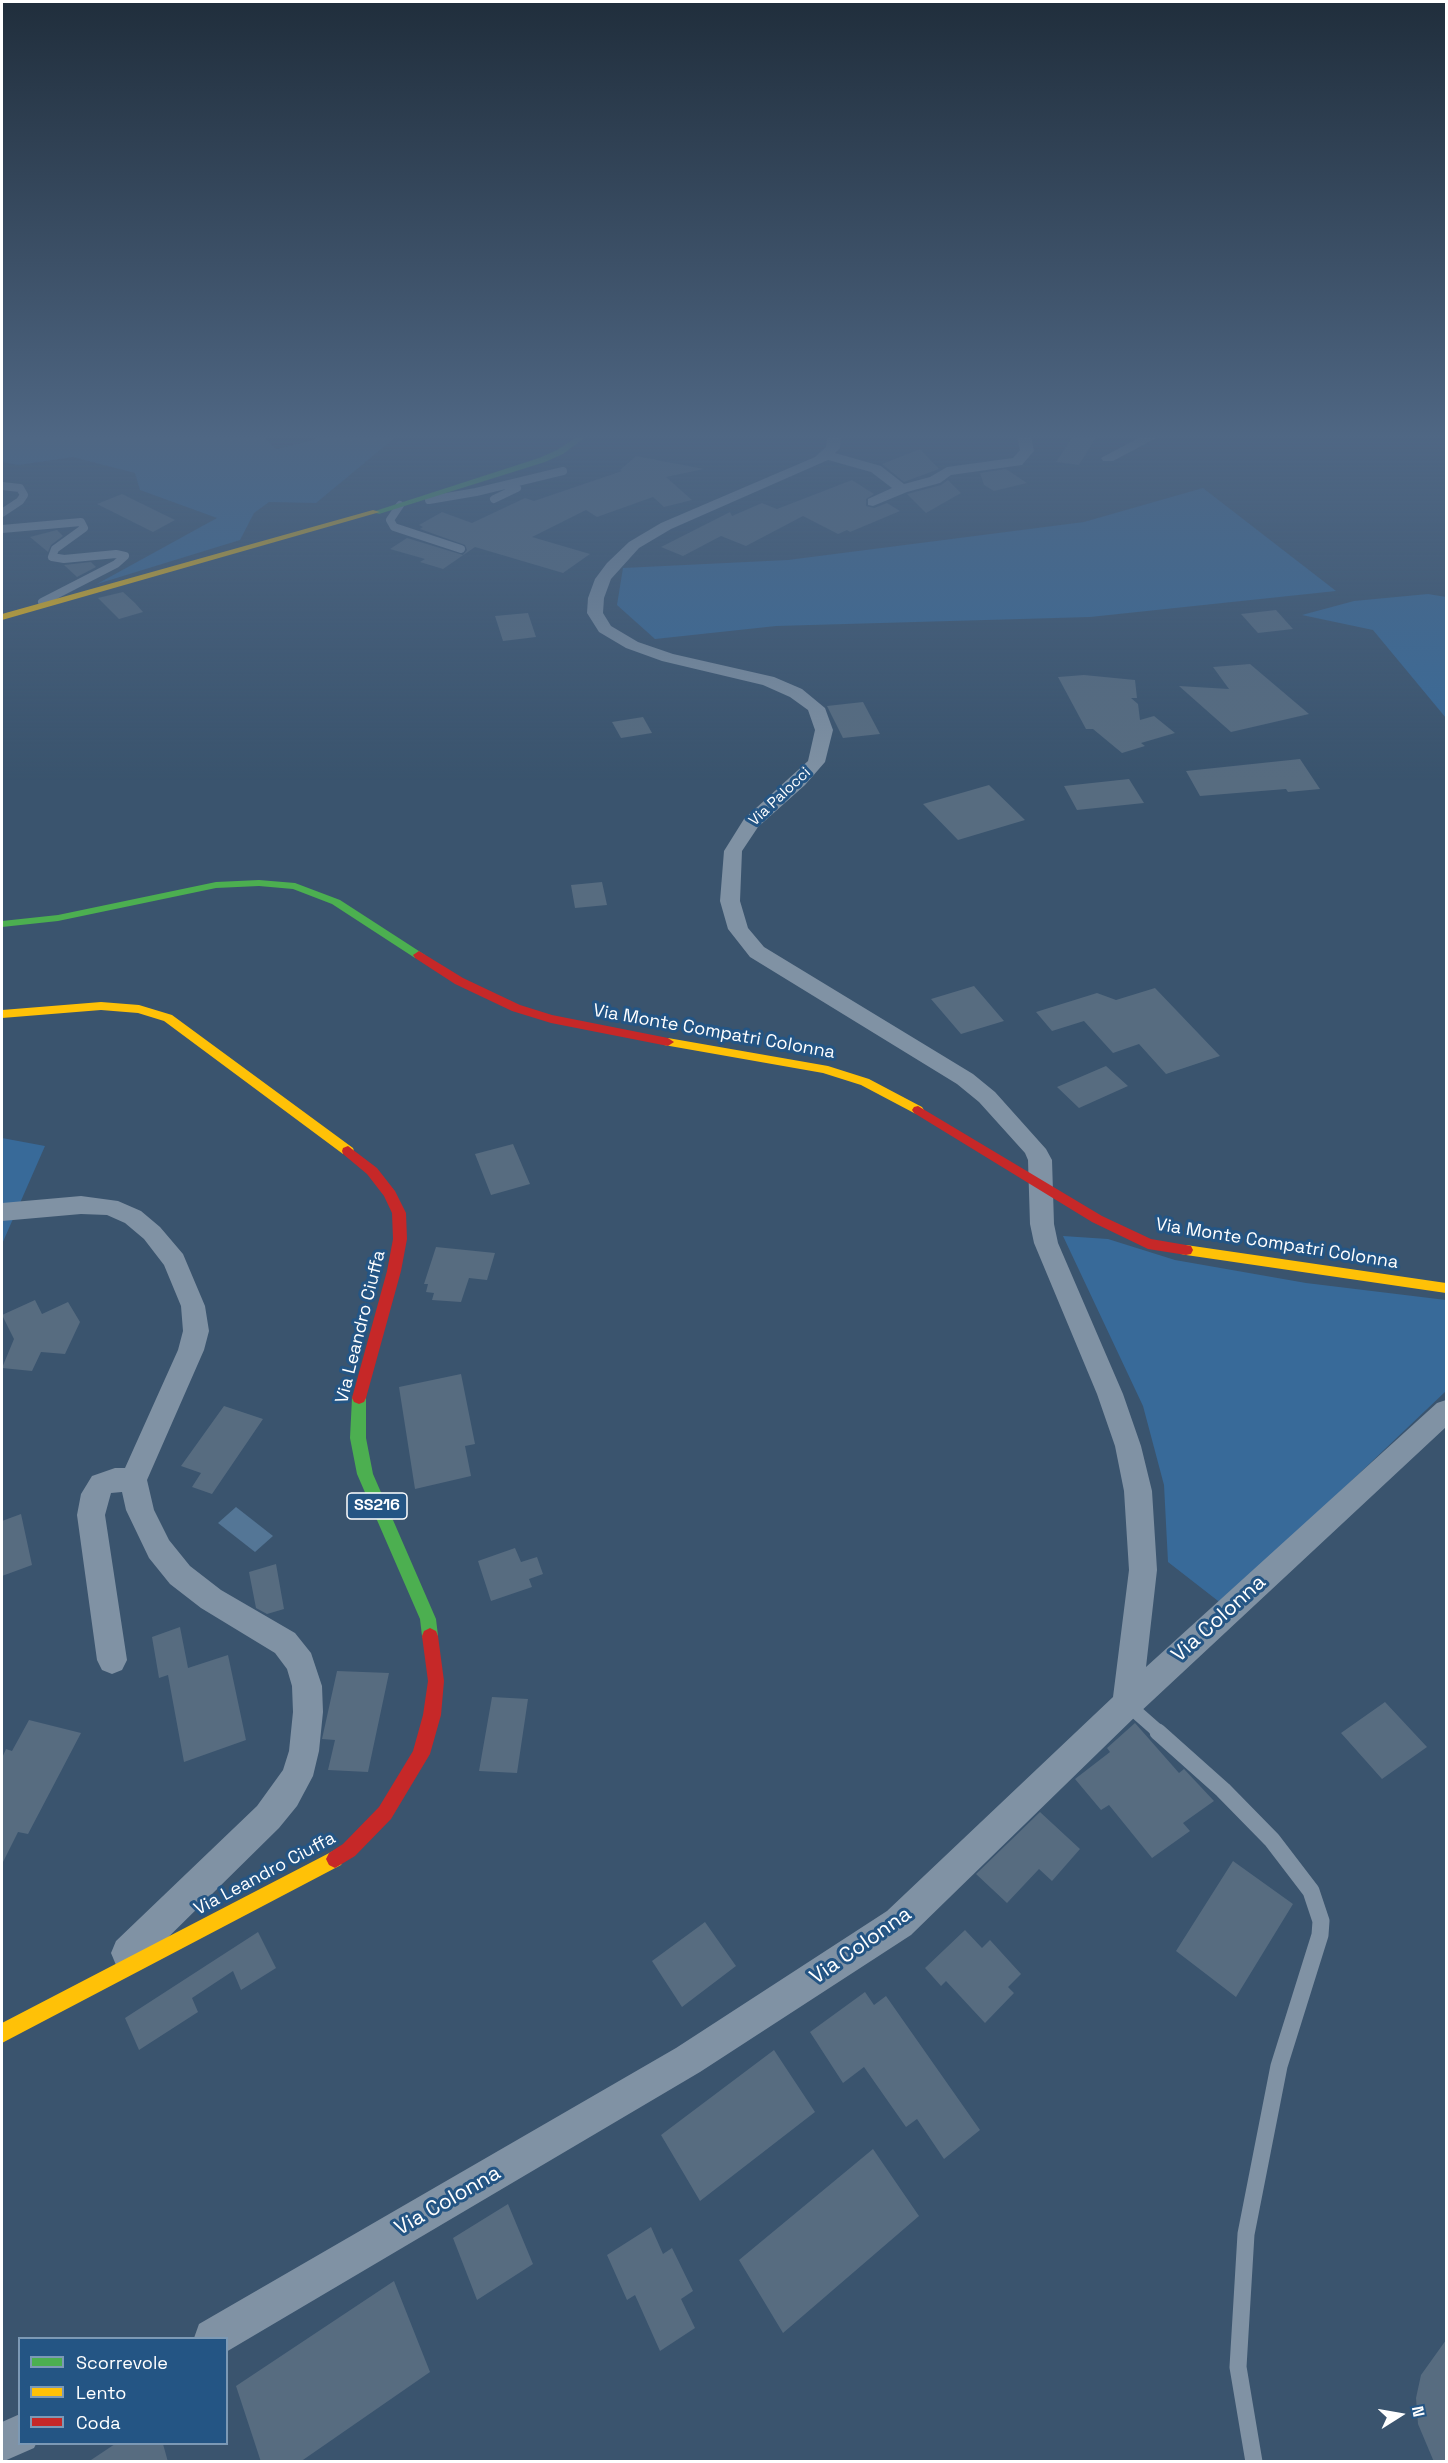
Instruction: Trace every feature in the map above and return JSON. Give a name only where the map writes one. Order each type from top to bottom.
[{"type":"main road","points":[[2,617],[237,551]]},
{"type":"main road","name":"Via Monte Compatri Colonna","points":[[2,924],[58,918],[216,885],[259,883],[295,886],[336,902],[459,981],[499,1002],[569,1023],[843,1074],[905,1102],[1110,1227],[1157,1246],[1446,1288]]},
{"type":"main road","name":"Via Leandro Ciuffa","points":[[2,1014],[101,1006],[147,1011],[168,1018],[365,1165],[390,1194],[400,1223],[394,1270],[362,1383],[357,1429],[360,1455],[368,1483],[431,1633],[435,1690],[432,1715],[421,1754],[385,1813],[349,1850],[321,1868],[101,1979],[2,2033]]},
{"type":"street","name":"Via Palocci","points":[[629,551],[616,562],[603,579],[595,602],[596,617],[608,632],[638,648],[668,658],[768,681],[796,693],[816,708],[824,729],[816,762],[799,782],[751,823],[734,851],[730,883],[731,908],[735,924],[743,938],[757,952],[939,1061],[980,1091],[1035,1149],[1040,1160],[1042,1224],[1046,1243],[1110,1394],[1128,1446],[1138,1491],[1143,1524],[1143,1570],[1126,1704]]},
{"type":"street","points":[[2,1212],[81,1205],[110,1207],[133,1217],[152,1233],[178,1269],[195,1314],[195,1338],[161,1421],[133,1480],[140,1510],[149,1531],[180,1575],[211,1599],[272,1633],[295,1654],[305,1676],[308,1712],[301,1764],[292,1786],[281,1801],[101,1979]]},
{"type":"street","name":"Via Colonna","points":[[215,2337],[688,2060],[899,1923],[1126,1704],[1446,1411]]},
{"type":"street","points":[[112,1660],[91,1515],[95,1494],[102,1484],[115,1480],[133,1480]]},
{"type":"street","points":[[2,2442],[18,2435]]},
{"type":"lane","points":[[26,610],[116,564],[125,556],[116,554],[64,559],[52,557],[55,551]]},
{"type":"lane","points":[[1126,1704],[1223,1790],[1272,1840],[1311,1891],[1321,1921],[1320,1935],[1279,2067],[1246,2234],[1239,2318],[1238,2367],[1254,2462]]},
{"type":"shaded area","points":[[157,551],[204,551],[97,584]]},
{"type":"shaded area","points":[[859,551],[1284,551],[1336,591],[1090,617],[776,626],[655,639],[617,605],[623,568],[788,560]]},
{"type":"shaded area","points":[[1428,594],[1446,597],[1446,718],[1373,630],[1302,615],[1354,601]]},
{"type":"shaded area","points":[[2,1138],[45,1146],[2,1244]]},
{"type":"shaded area","points":[[1063,1236],[1108,1239],[1175,1260],[1306,1283],[1446,1300],[1446,1391],[1222,1604],[1168,1562],[1164,1485],[1143,1406]]},
{"type":"shaded area","points":[[236,1507],[273,1536],[255,1552],[218,1523]]},
{"type":"building","points":[[397,551],[450,551],[463,555],[469,551],[443,569],[420,562],[425,559]]},
{"type":"building","points":[[488,551],[580,551],[590,554],[563,573]]},
{"type":"building","points":[[671,551],[693,551],[683,556]]},
{"type":"building","points":[[91,562],[96,567],[77,577],[64,565]]},
{"type":"building","points":[[123,592],[143,612],[119,619],[98,598]]},
{"type":"building","points":[[1276,610],[1293,629],[1258,633],[1241,614]]},
{"type":"building","points":[[528,613],[536,637],[503,641],[495,616]]},
{"type":"building","points":[[1250,664],[1309,714],[1231,732],[1179,686],[1229,689],[1213,667]]},
{"type":"building","points":[[1084,675],[1135,680],[1137,698],[1131,698],[1138,704],[1140,720],[1154,716],[1175,733],[1141,743],[1145,746],[1122,753],[1093,729],[1086,729],[1058,677]]},
{"type":"building","points":[[863,702],[880,734],[843,738],[827,706]]},
{"type":"building","points":[[643,717],[652,733],[621,738],[612,722]]},
{"type":"building","points":[[1300,759],[1320,789],[1288,792],[1286,789],[1200,796],[1186,771]]},
{"type":"building","points":[[1129,779],[1144,803],[1077,810],[1064,786]]},
{"type":"building","points":[[989,785],[1025,820],[958,840],[923,804]]},
{"type":"building","points":[[602,882],[607,905],[575,908],[571,885]]},
{"type":"building","points":[[974,986],[1004,1021],[961,1034],[931,999]]},
{"type":"building","points":[[1155,988],[1220,1056],[1166,1074],[1139,1044],[1113,1053],[1084,1021],[1052,1031],[1036,1012],[1097,993],[1116,1000]]},
{"type":"building","points":[[1106,1066],[1128,1086],[1079,1108],[1057,1087]]},
{"type":"building","points":[[513,1144],[530,1184],[491,1195],[475,1154]]},
{"type":"building","points":[[436,1247],[495,1253],[487,1280],[469,1278],[461,1302],[432,1300],[434,1293],[426,1292],[428,1284],[424,1284]]},
{"type":"building","points":[[35,1300],[42,1314],[68,1302],[80,1322],[65,1354],[41,1352],[32,1371],[2,1368],[14,1339],[2,1315]]},
{"type":"building","points":[[461,1374],[475,1444],[465,1446],[471,1476],[415,1489],[399,1387]]},
{"type":"building","points":[[224,1406],[263,1419],[212,1494],[192,1487],[201,1473],[181,1466]]},
{"type":"building","points":[[21,1514],[32,1565],[2,1576],[2,1521]]},
{"type":"building","points":[[515,1548],[521,1562],[537,1557],[543,1574],[529,1579],[532,1587],[491,1601],[478,1561]]},
{"type":"building","points":[[276,1564],[284,1609],[267,1614],[256,1608],[249,1572]]},
{"type":"building","points":[[180,1627],[188,1668],[228,1655],[246,1740],[184,1762],[168,1675],[159,1678],[152,1637]]},
{"type":"building","points":[[337,1671],[389,1673],[368,1772],[328,1770],[335,1740],[322,1739]]},
{"type":"building","points":[[492,1697],[528,1699],[517,1773],[479,1771]]},
{"type":"building","points":[[1385,1702],[1427,1747],[1382,1779],[1341,1733]]},
{"type":"building","points":[[29,1720],[81,1733],[28,1834],[18,1832],[2,1864],[2,1758],[6,1749],[12,1751]]},
{"type":"building","points":[[1135,1723],[1179,1773],[1184,1769],[1214,1801],[1183,1823],[1190,1831],[1152,1858],[1109,1805],[1101,1810],[1075,1779],[1110,1752],[1107,1748]]},
{"type":"building","points":[[1040,1812],[1080,1849],[1052,1881],[1039,1869],[1007,1903],[976,1874]]},
{"type":"building","points":[[1233,1861],[1293,1904],[1236,1997],[1176,1951]]},
{"type":"building","points":[[705,1922],[736,1966],[682,2007],[652,1961]]},
{"type":"building","points":[[965,1930],[982,1948],[990,1940],[1021,1974],[1008,1987],[1014,1993],[985,2023],[946,1981],[941,1986],[925,1968]]},
{"type":"building","points":[[258,1932],[276,1968],[241,1990],[233,1971],[192,1998],[198,2012],[139,2050],[125,2018]]},
{"type":"building","points":[[865,1992],[874,2005],[886,1996],[980,2130],[944,2159],[917,2119],[906,2127],[864,2067],[843,2083],[810,2032]]},
{"type":"building","points":[[774,2050],[815,2112],[700,2201],[661,2135]]},
{"type":"building","points":[[873,2149],[919,2216],[783,2333],[739,2260]]},
{"type":"building","points":[[508,2204],[533,2264],[477,2300],[453,2238]]},
{"type":"building","points":[[651,2227],[663,2254],[672,2248],[693,2291],[681,2299],[695,2328],[660,2351],[635,2295],[627,2300],[607,2255]]},
{"type":"building","points":[[394,2281],[430,2372],[300,2462],[261,2462],[236,2386]]},
{"type":"building","points":[[1446,2340],[1446,2462],[1434,2462],[1418,2424],[1416,2398],[1421,2375]]},
{"type":"building","points":[[114,2445],[163,2445],[168,2462],[88,2462]]},
{"type":"traffic: fast","points":[[2,924],[58,918],[216,885],[259,883],[295,886],[336,902],[419,955]]},
{"type":"traffic: fast","points":[[359,1398],[358,1438],[365,1474],[428,1619],[430,1636]]},
{"type":"traffic: slow","points":[[2,617],[237,551]]},
{"type":"traffic: slow","points":[[2,1014],[101,1006],[139,1009],[168,1018],[348,1151]]},
{"type":"traffic: slow","points":[[668,1042],[824,1069],[865,1082],[918,1110]]},
{"type":"traffic: slow","points":[[1186,1250],[1446,1288]]},
{"type":"traffic: slow","points":[[2,2033],[335,1859]]},
{"type":"traffic: jam","points":[[419,955],[459,981],[516,1008],[551,1019],[668,1042]]},
{"type":"traffic: jam","points":[[918,1110],[1097,1219],[1148,1244],[1186,1250]]},
{"type":"traffic: jam","points":[[348,1151],[372,1171],[390,1194],[399,1213],[400,1239],[394,1271],[359,1398]]},
{"type":"traffic: jam","points":[[335,1859],[349,1850],[385,1813],[421,1754],[432,1715],[436,1681],[430,1636]]}]
